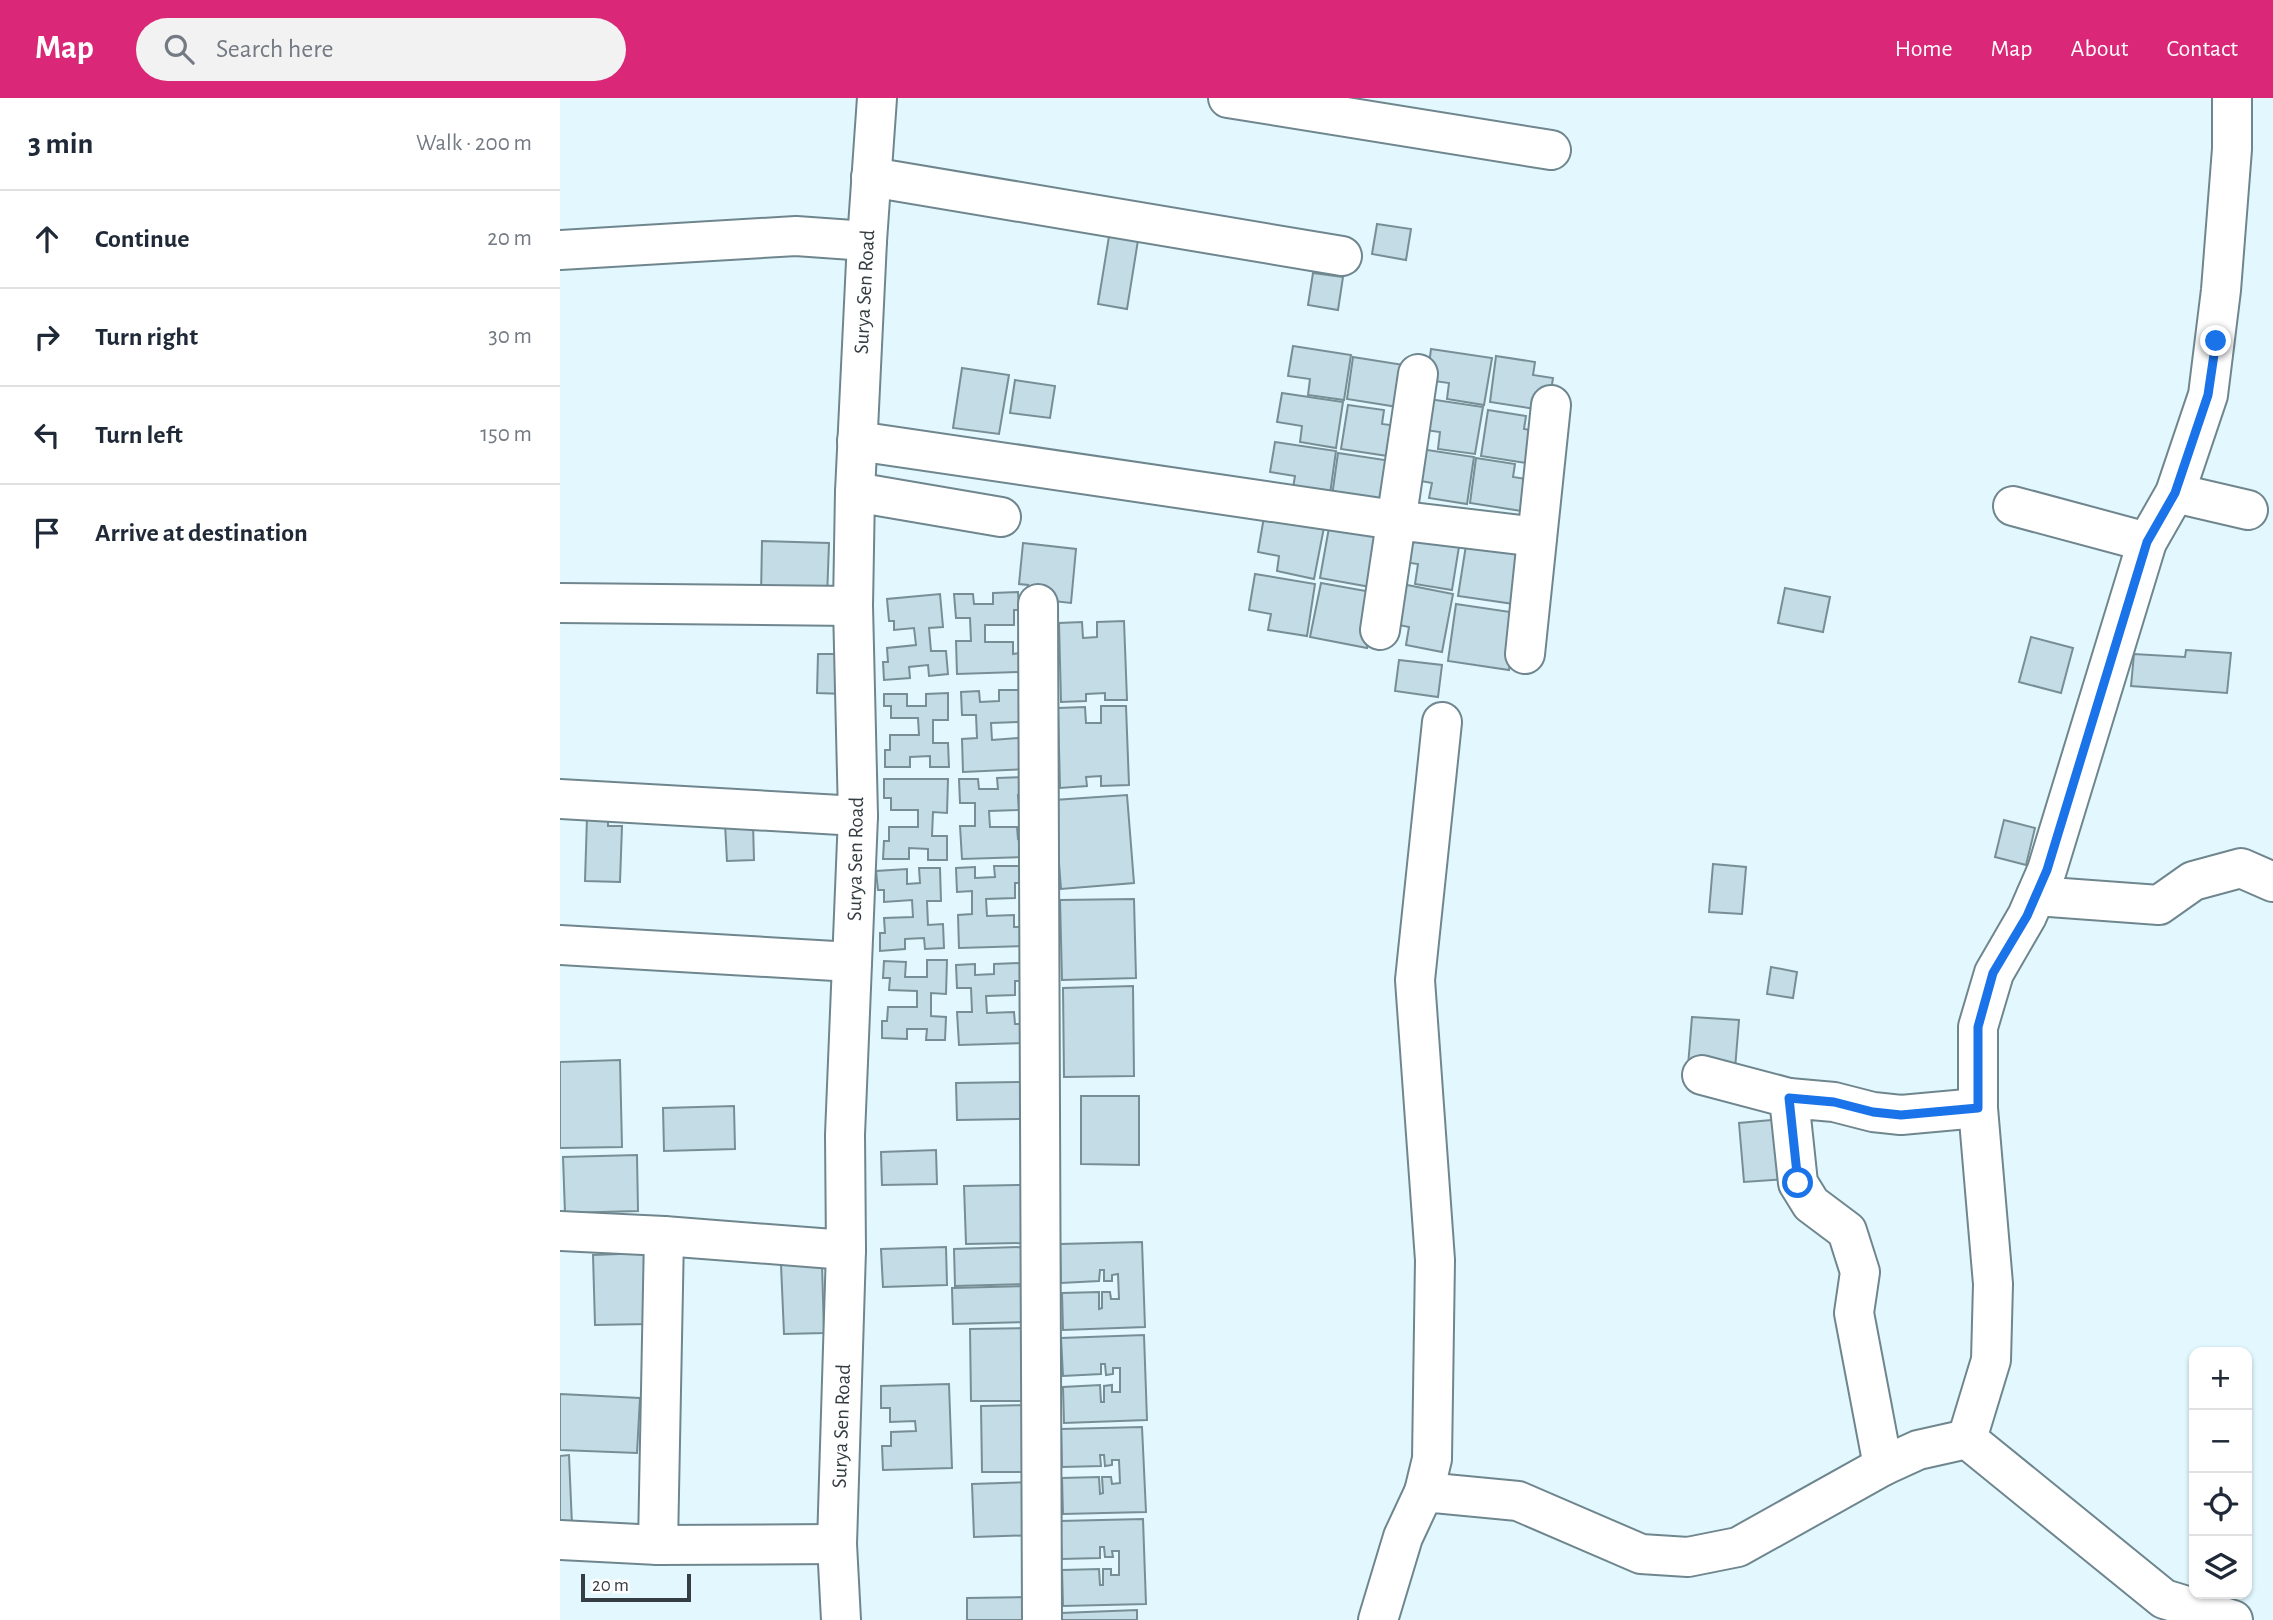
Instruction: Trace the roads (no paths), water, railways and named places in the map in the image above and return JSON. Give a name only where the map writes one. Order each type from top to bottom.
[{"type":"street","name":"Surya Sen Road","points":[[841,1620],[837,1545],[846,1250],[845,1135],[858,816],[853,606],[855,492],[866,241],[877,98]]},
{"type":"street","points":[[1228,98],[1551,150]]},
{"type":"street","points":[[1966,1439],[1991,1360],[1993,1284],[1978,1108],[1978,1027],[1993,973],[2027,916],[2061,828],[2147,542],[2175,493],[2208,395],[2223,264],[2232,149],[2232,98]]},
{"type":"street","points":[[871,177],[1342,256]]},
{"type":"street","points":[[560,250],[796,236],[866,241]]},
{"type":"street","points":[[1380,630],[1418,374]]},
{"type":"street","points":[[1525,654],[1551,405]]},
{"type":"street","points":[[857,441],[1395,520],[1537,537]]},
{"type":"street","points":[[855,492],[1001,517]]},
{"type":"street","points":[[2175,493],[2248,510]]},
{"type":"street","points":[[2013,506],[2147,542]]},
{"type":"street","points":[[560,604],[853,606]]},
{"type":"street","points":[[1038,604],[1042,1620]]},
{"type":"street","points":[[1378,1620],[1402,1537],[1424,1492],[1432,1459],[1435,1260],[1415,980],[1442,722]]},
{"type":"street","points":[[560,799],[858,816]]},
{"type":"street","points":[[2036,896],[2159,905],[2193,881],[2241,868],[2273,882]]},
{"type":"street","points":[[560,945],[852,962]]},
{"type":"street","points":[[1702,1075],[1789,1098],[1834,1102],[1873,1112],[1901,1115],[1978,1108]]},
{"type":"street","points":[[1789,1098],[1798,1183],[1811,1204],[1847,1231],[1860,1272],[1854,1313],[1883,1466]]},
{"type":"street","points":[[560,1231],[846,1250]]},
{"type":"street","points":[[657,1545],[664,1236]]},
{"type":"street","points":[[1424,1492],[1518,1501],[1641,1555],[1688,1558],[1738,1547],[1883,1466],[1917,1450],[1966,1439]]},
{"type":"street","points":[[1966,1439],[2163,1609],[2233,1620]]},
{"type":"street","points":[[560,1540],[657,1545],[837,1545]]}]
